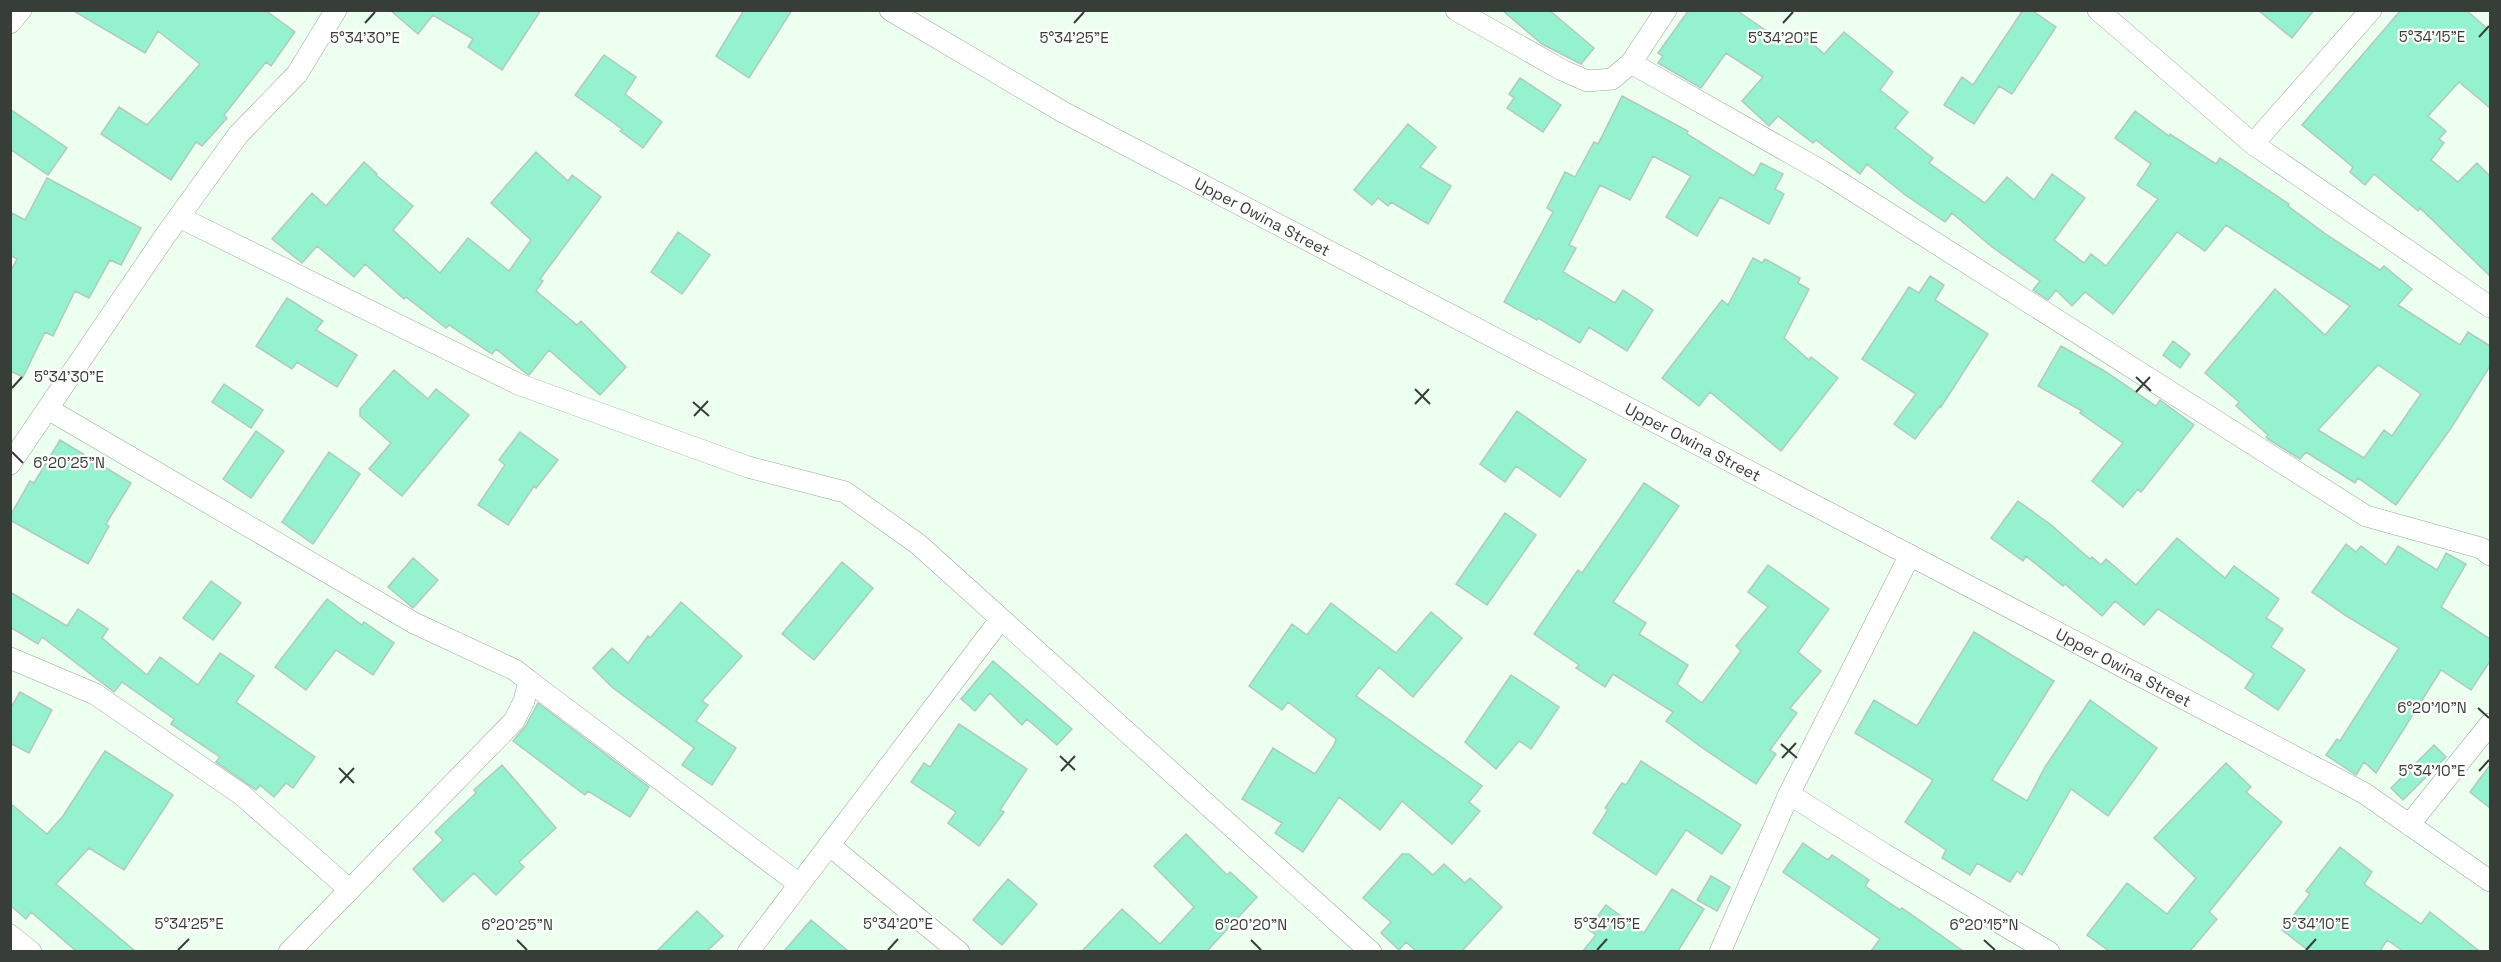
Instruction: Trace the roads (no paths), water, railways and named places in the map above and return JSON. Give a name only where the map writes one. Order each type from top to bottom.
[{"type":"street","points":[[10,23],[21,10]]},
{"type":"street","points":[[10,464],[179,217],[238,135],[297,74],[336,10]]},
{"type":"street","name":"Upper Owina Street","points":[[890,10],[1063,112],[2364,794],[2490,881]]},
{"type":"street","points":[[1456,10],[1562,70],[1587,81],[1612,79],[1631,63],[1666,10]]},
{"type":"street","points":[[2098,10],[2253,144],[2490,307]]},
{"type":"street","points":[[2253,144],[2371,10]]},
{"type":"street","points":[[1631,63],[1822,171],[2366,516],[2481,548],[2490,555]]},
{"type":"street","points":[[179,217],[518,384],[748,467],[845,492],[918,544],[1371,951]]},
{"type":"street","points":[[48,409],[414,623],[515,670],[799,885]]},
{"type":"street","points":[[1720,951],[1789,794],[1910,555]]},
{"type":"street","points":[[748,951],[1000,620]]},
{"type":"street","points":[[10,658],[95,694],[242,795],[350,890]]},
{"type":"street","points":[[289,951],[514,721],[524,701],[530,681]]},
{"type":"street","points":[[2409,825],[2490,724]]},
{"type":"street","points":[[1789,794],[1884,854],[2049,951]]},
{"type":"street","points":[[829,845],[959,951]]},
{"type":"street","points":[[10,934],[31,951]]}]
